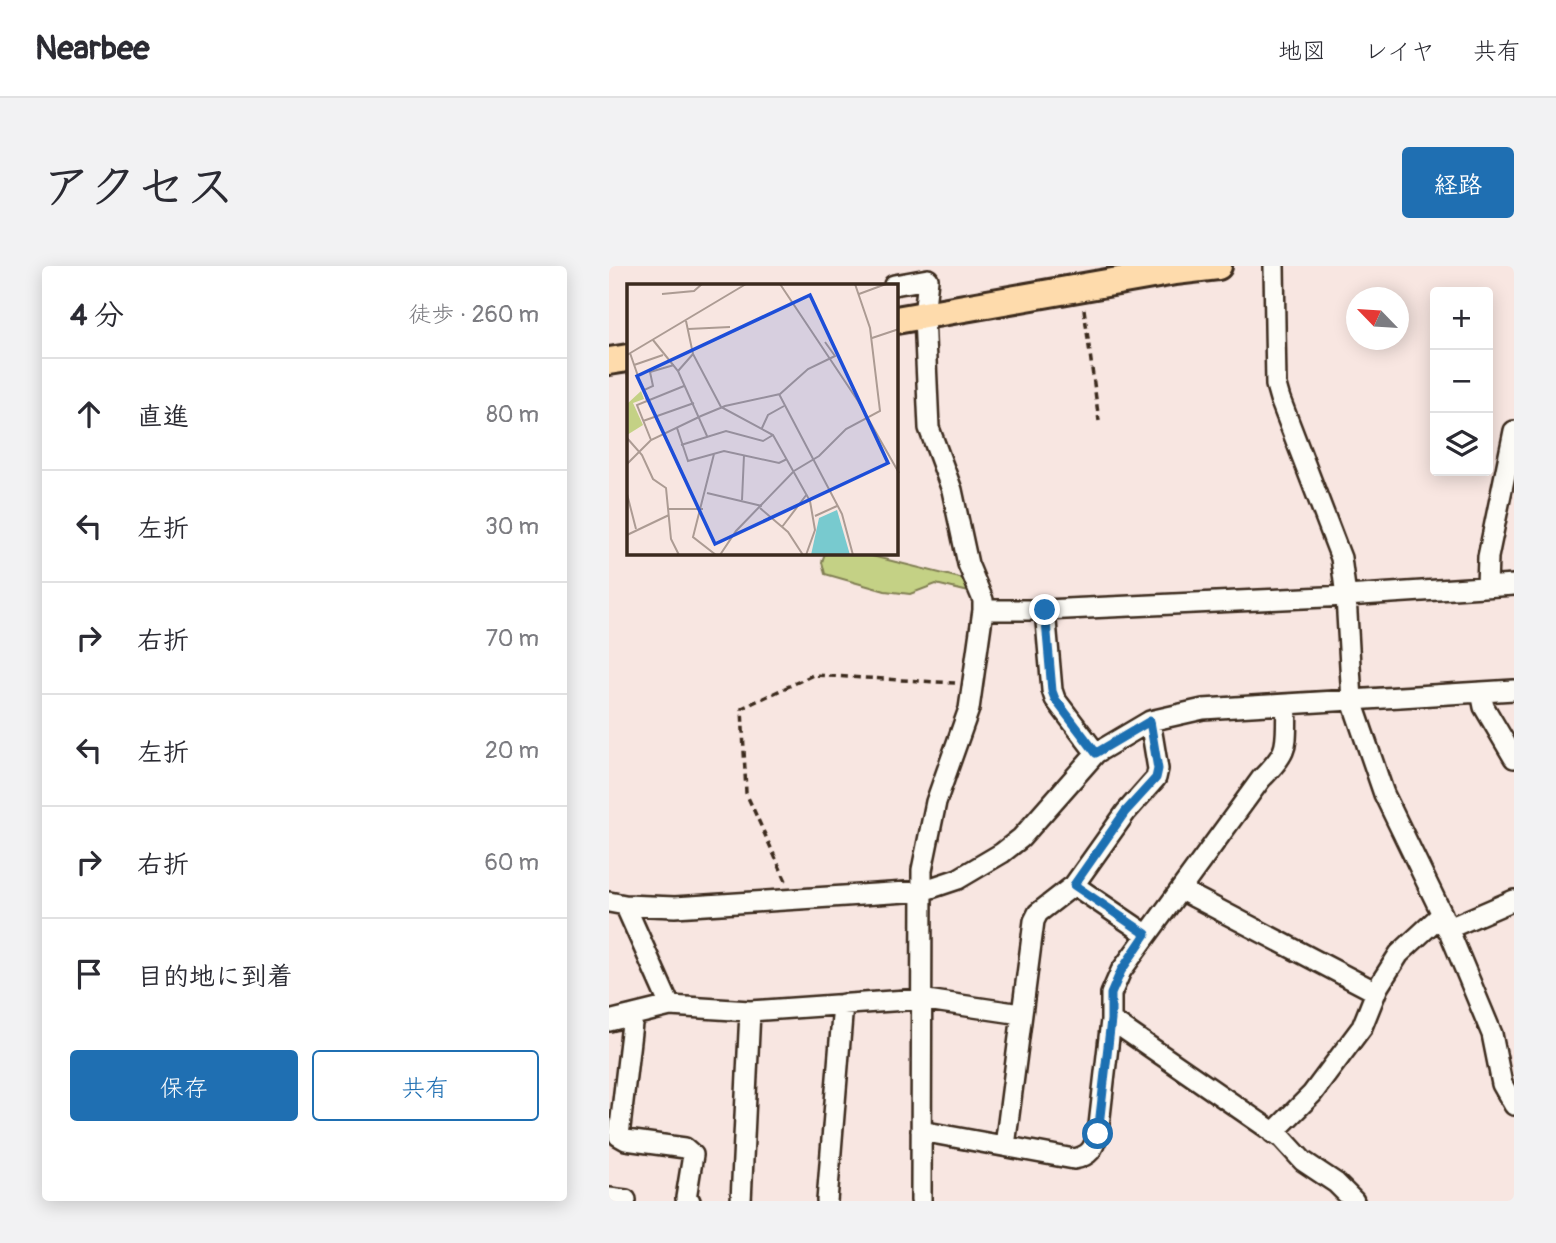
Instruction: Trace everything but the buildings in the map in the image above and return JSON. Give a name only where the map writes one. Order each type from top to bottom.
[{"type":"main road","points":[[898,320],[1175,271],[1218,266]]},
{"type":"main road","points":[[609,361],[627,358]]},
{"type":"street","points":[[1274,266],[1276,385],[1341,558],[1352,701],[1384,794],[1445,922],[1492,1034],[1502,1084],[1514,1105]]},
{"type":"street","points":[[897,284],[930,273],[924,316],[929,428],[952,490],[963,543],[983,600],[969,709],[933,814],[922,870],[921,1201]]},
{"type":"street","points":[[1487,586],[1488,557],[1511,459],[1514,431]]},
{"type":"street","points":[[983,610],[1045,610],[1346,596],[1514,585]]},
{"type":"street","points":[[1045,610],[1052,691],[1055,699],[1096,753]]},
{"type":"street","points":[[617,904],[675,907],[922,891],[958,878],[1002,853],[1029,829],[1096,753],[1150,721],[1203,709],[1514,690]]},
{"type":"street","points":[[1481,692],[1484,707],[1514,758]]},
{"type":"street","points":[[921,1131],[1074,1159],[1085,1157],[1092,1151],[1098,1134],[1111,1020],[1111,994],[1121,971],[1261,779],[1286,749],[1287,705]]},
{"type":"street","points":[[1005,1146],[1034,921],[1038,913],[1074,885],[1125,812],[1156,778],[1158,769],[1150,721]]},
{"type":"street","points":[[1074,885],[1146,934]]},
{"type":"street","points":[[1181,890],[1375,992]]},
{"type":"street","points":[[1273,1133],[1312,1094],[1362,1027],[1375,992],[1399,954],[1445,922],[1514,900]]},
{"type":"street","points":[[617,904],[670,1006]]},
{"type":"street","points":[[609,1021],[670,1006],[750,1011],[920,999],[1021,1014]]},
{"type":"street","points":[[827,1201],[843,1004]]},
{"type":"street","points":[[741,1201],[750,1011]]},
{"type":"street","points":[[633,1015],[615,1125],[619,1136],[626,1140],[685,1148],[693,1155],[686,1198],[690,1201]]},
{"type":"street","points":[[1111,1020],[1282,1138],[1332,1192],[1355,1201]]},
{"type":"street","points":[[609,1198],[626,1200]]},
{"type":"path","points":[[1079,288],[1087,324],[1099,421]]},
{"type":"path","points":[[790,900],[785,876],[746,793],[742,708],[813,675],[973,684]]},
{"type":"green space","points":[[824,555],[868,555],[964,579],[969,592],[936,584],[910,594],[885,591],[825,574],[822,562]]},
{"type":"route","points":[[1045,610],[1055,699],[1096,753],[1150,721],[1158,769],[1156,778],[1125,812],[1074,885],[1146,934],[1121,971],[1111,994],[1111,1020],[1098,1134]]}]
